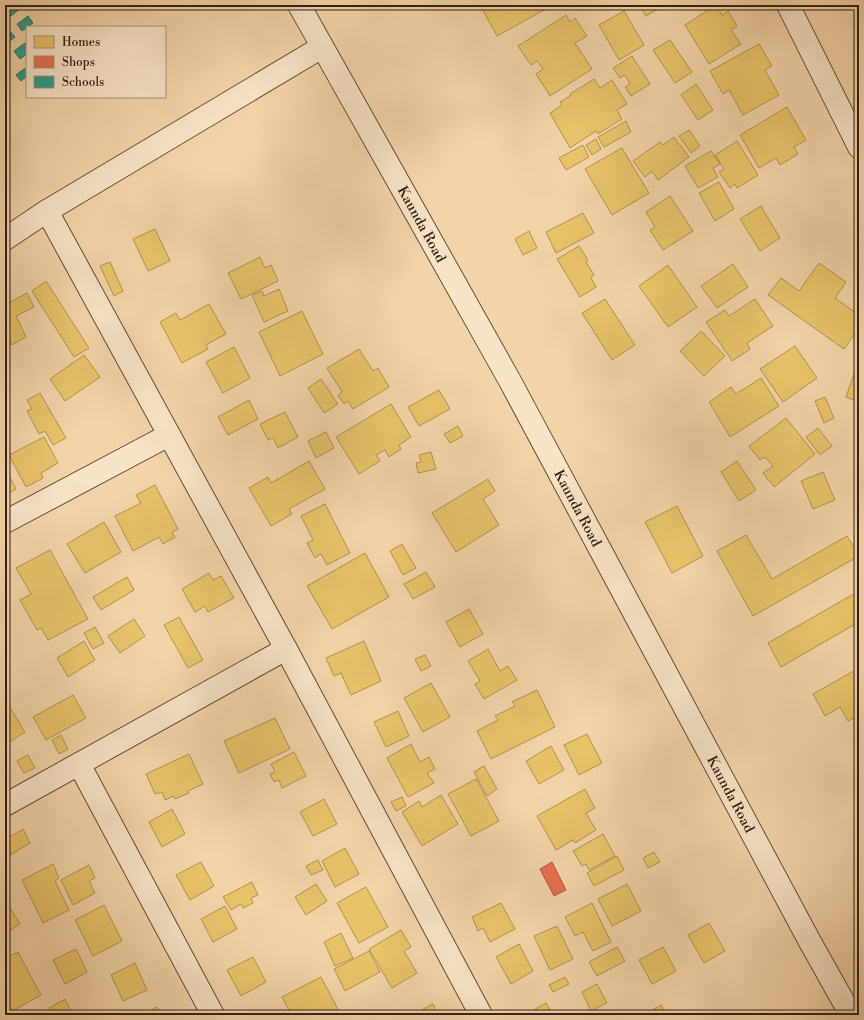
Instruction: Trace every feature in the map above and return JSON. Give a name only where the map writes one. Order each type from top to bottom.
[{"type":"street","name":"Kaunda Road","points":[[299,5],[510,382],[805,933],[851,1015]]},
{"type":"street","points":[[788,5],[859,147]]},
{"type":"street","points":[[5,239],[47,211],[322,47]]},
{"type":"street","points":[[47,211],[286,649],[481,1015]]},
{"type":"street","points":[[5,522],[169,435]]},
{"type":"street","points":[[5,805],[286,649]]},
{"type":"street","points":[[79,764],[214,1015]]},
{"type":"building: Homes","points":[[480,5],[553,5],[497,36]]},
{"type":"building: Homes","points":[[639,5],[664,5],[646,16]]},
{"type":"building: Homes","points":[[716,5],[722,15],[728,11],[737,26],[731,30],[741,44],[709,64],[685,25]]},
{"type":"building: Homes","points":[[624,11],[644,45],[619,60],[599,25]]},
{"type":"building: Homes","points":[[566,15],[570,22],[575,18],[587,36],[575,43],[592,69],[550,96],[536,74],[543,69],[537,61],[531,65],[518,46]]},
{"type":"building: Homes","points":[[670,40],[692,72],[675,83],[653,50]]},
{"type":"building: Homes","points":[[759,44],[772,66],[765,70],[779,95],[743,115],[729,90],[723,94],[710,71]]},
{"type":"building: Homes","points":[[632,56],[650,84],[631,96],[625,87],[630,84],[625,75],[620,78],[613,68]]},
{"type":"building: Homes","points":[[594,79],[600,88],[612,80],[627,104],[617,110],[622,119],[598,134],[596,131],[570,148],[550,113],[562,105],[560,102],[571,95],[570,94]]},
{"type":"building: Homes","points":[[696,84],[713,110],[698,120],[681,95]]},
{"type":"building: Homes","points":[[787,107],[806,140],[794,147],[798,154],[780,165],[776,158],[759,168],[740,135]]},
{"type":"building: Homes","points":[[626,121],[631,132],[604,147],[598,137]]},
{"type":"building: Homes","points":[[689,130],[700,146],[691,153],[679,136]]},
{"type":"building: Homes","points":[[674,137],[689,157],[658,180],[652,171],[645,177],[633,161],[660,142],[663,145]]},
{"type":"building: Homes","points":[[596,139],[601,149],[592,155],[586,145]]},
{"type":"building: Homes","points":[[737,141],[758,175],[737,188],[735,184],[730,188],[719,172],[724,169],[715,155]]},
{"type":"building: Homes","points":[[583,145],[589,157],[566,170],[559,158]]},
{"type":"building: Homes","points":[[622,148],[649,193],[612,215],[585,169]]},
{"type":"building: Homes","points":[[711,151],[720,164],[713,168],[718,177],[698,188],[685,166]]},
{"type":"building: Homes","points":[[719,182],[734,209],[715,221],[699,193]]},
{"type":"building: Homes","points":[[670,196],[693,231],[663,250],[650,230],[655,227],[646,212]]},
{"type":"building: Homes","points":[[761,206],[780,238],[760,251],[740,219]]},
{"type":"building: Homes","points":[[583,213],[594,233],[556,253],[546,232]]},
{"type":"building: Homes","points":[[155,229],[170,261],[148,271],[133,239]]},
{"type":"building: Homes","points":[[529,231],[537,248],[523,255],[515,239]]},
{"type":"building: Homes","points":[[579,246],[588,260],[586,262],[594,275],[591,278],[596,287],[580,297],[557,259]]},
{"type":"building: Homes","points":[[260,257],[265,268],[271,265],[278,281],[241,299],[228,273]]},
{"type":"building: Homes","points":[[110,262],[123,291],[114,296],[100,266]]},
{"type":"building: Homes","points":[[819,263],[846,282],[835,298],[859,315],[859,328],[844,349],[768,295],[781,278],[799,291]]},
{"type":"building: Homes","points":[[733,264],[748,287],[717,308],[701,286]]},
{"type":"building: Homes","points":[[668,265],[697,307],[668,327],[639,286]]},
{"type":"building: Homes","points":[[46,281],[89,348],[74,357],[32,291]]},
{"type":"building: Homes","points":[[279,289],[288,311],[264,322],[252,295],[262,291],[264,296]]},
{"type":"building: Homes","points":[[27,293],[34,307],[16,316],[26,337],[12,345],[5,330],[5,305]]},
{"type":"building: Homes","points":[[605,299],[635,345],[612,360],[582,313]]},
{"type":"building: Homes","points":[[755,299],[773,326],[747,343],[750,349],[732,361],[706,322],[725,310],[729,316]]},
{"type":"building: Homes","points":[[209,304],[226,334],[206,345],[208,349],[182,363],[160,322],[176,313],[180,320]]},
{"type":"building: Homes","points":[[302,311],[323,354],[280,376],[259,332]]},
{"type":"building: Homes","points":[[701,331],[725,356],[704,376],[680,351]]},
{"type":"building: Homes","points":[[795,346],[817,378],[783,402],[760,369]]},
{"type":"building: Homes","points":[[234,347],[250,378],[223,393],[206,362]]},
{"type":"building: Homes","points":[[359,349],[373,371],[378,368],[389,387],[353,409],[348,401],[344,404],[338,395],[342,392],[327,368]]},
{"type":"building: Homes","points":[[84,355],[100,377],[65,401],[50,379]]},
{"type":"building: Homes","points":[[856,368],[859,369],[859,402],[846,397]]},
{"type":"building: Homes","points":[[761,378],[779,406],[730,437],[709,402],[731,387],[736,394]]},
{"type":"building: Homes","points":[[321,379],[338,404],[324,413],[308,388]]},
{"type":"building: Homes","points":[[439,390],[450,409],[419,426],[408,407]]},
{"type":"building: Homes","points":[[40,393],[66,438],[53,445],[45,431],[39,434],[27,411],[32,409],[27,400]]},
{"type":"building: Homes","points":[[825,397],[834,418],[824,423],[815,401]]},
{"type":"building: Homes","points":[[249,400],[258,419],[228,435],[218,417]]},
{"type":"building: Homes","points":[[391,404],[411,437],[399,445],[401,449],[389,457],[385,450],[376,455],[380,461],[359,474],[336,437]]},
{"type":"building: Homes","points":[[285,412],[298,437],[278,448],[273,438],[268,440],[260,424]]},
{"type":"building: Homes","points":[[786,418],[815,454],[774,487],[763,473],[773,466],[765,457],[760,460],[749,446]]},
{"type":"building: Homes","points":[[458,426],[463,436],[450,443],[444,434]]},
{"type":"building: Homes","points":[[818,428],[832,446],[820,455],[806,437]]},
{"type":"building: Homes","points":[[326,432],[334,448],[316,458],[308,441]]},
{"type":"building: Homes","points":[[44,437],[58,463],[41,473],[43,478],[26,487],[9,455]]},
{"type":"building: Homes","points":[[431,452],[436,469],[418,473],[416,463],[421,462],[419,455]]},
{"type":"building: Homes","points":[[309,461],[325,489],[289,509],[292,514],[271,526],[249,488],[268,477],[271,483]]},
{"type":"building: Homes","points":[[737,461],[756,490],[739,501],[721,472]]},
{"type":"building: Homes","points":[[5,468],[16,489],[5,495]]},
{"type":"building: Homes","points":[[823,472],[835,500],[813,509],[801,481]]},
{"type":"building: Homes","points":[[488,479],[495,491],[483,499],[499,525],[456,552],[432,513]]},
{"type":"building: Homes","points":[[155,485],[178,529],[172,532],[175,537],[163,544],[159,537],[133,551],[115,516],[141,503],[136,495]]},
{"type":"building: Homes","points":[[325,504],[350,553],[327,565],[321,554],[315,558],[307,543],[313,540],[301,516]]},
{"type":"building: Homes","points":[[677,506],[703,556],[672,573],[645,522]]},
{"type":"building: Homes","points":[[104,522],[121,552],[85,573],[67,544]]},
{"type":"building: Homes","points":[[746,535],[772,579],[847,536],[859,556],[753,616],[717,551]]},
{"type":"building: Homes","points":[[402,544],[416,568],[403,575],[390,551]]},
{"type":"building: Homes","points":[[50,550],[88,619],[48,640],[41,628],[37,630],[20,600],[31,594],[16,568]]},
{"type":"building: Homes","points":[[365,553],[389,597],[332,629],[307,586]]},
{"type":"building: Homes","points":[[426,572],[435,587],[413,599],[404,584]]},
{"type":"building: Homes","points":[[209,573],[213,580],[221,576],[234,598],[208,612],[205,606],[195,612],[182,589]]},
{"type":"building: Homes","points":[[127,577],[134,590],[101,610],[93,597]]},
{"type":"building: Homes","points":[[859,591],[859,622],[781,667],[768,643]]},
{"type":"building: Homes","points":[[469,609],[483,634],[460,647],[446,622]]},
{"type":"building: Homes","points":[[179,617],[203,660],[188,668],[164,625]]},
{"type":"building: Homes","points":[[134,619],[145,636],[120,653],[108,636]]},
{"type":"building: Homes","points":[[95,627],[104,643],[93,649],[84,633]]},
{"type":"building: Homes","points":[[84,641],[95,660],[68,677],[57,658]]},
{"type":"building: Homes","points":[[364,641],[381,681],[351,695],[341,673],[334,676],[326,658]]},
{"type":"building: Homes","points":[[488,649],[500,671],[508,666],[517,680],[484,699],[475,684],[480,681],[468,661]]},
{"type":"building: Homes","points":[[425,655],[431,666],[421,671],[415,659]]},
{"type":"building: Homes","points":[[859,668],[859,719],[858,716],[848,721],[840,707],[825,716],[813,694]]},
{"type":"building: Homes","points":[[431,683],[450,717],[423,732],[404,698]]},
{"type":"building: Homes","points":[[537,690],[555,727],[491,759],[477,731],[498,720],[495,716],[515,706],[512,702]]},
{"type":"building: Homes","points":[[73,695],[86,718],[46,740],[33,717]]},
{"type":"building: Homes","points":[[5,701],[25,732],[5,745]]},
{"type":"building: Homes","points":[[398,711],[409,736],[386,747],[374,722]]},
{"type":"building: Homes","points":[[275,718],[290,749],[239,773],[224,741]]},
{"type":"building: Homes","points":[[587,734],[602,763],[579,775],[564,745]]},
{"type":"building: Homes","points":[[61,735],[68,749],[59,754],[52,740]]},
{"type":"building: Homes","points":[[411,744],[420,762],[429,757],[435,769],[427,773],[434,783],[408,797],[387,758]]},
{"type":"building: Homes","points":[[551,746],[564,770],[539,784],[526,761]]},
{"type":"building: Homes","points":[[294,752],[306,776],[282,788],[279,780],[274,782],[270,774],[275,772],[271,764]]},
{"type":"building: Homes","points":[[189,754],[203,784],[188,791],[189,793],[175,799],[174,796],[165,800],[162,792],[155,794],[146,774]]},
{"type":"building: Homes","points":[[28,755],[35,768],[24,773],[17,761]]},
{"type":"building: Homes","points":[[484,766],[497,789],[487,796],[474,772]]},
{"type":"building: Homes","points":[[476,779],[499,821],[471,836],[448,794]]},
{"type":"building: Homes","points":[[585,789],[595,808],[586,813],[596,830],[575,843],[573,840],[556,850],[537,816]]},
{"type":"building: Homes","points":[[441,795],[458,824],[422,846],[402,812],[419,801],[422,807]]},
{"type":"building: Homes","points":[[402,797],[406,806],[396,811],[391,802]]},
{"type":"building: Homes","points":[[324,799],[337,824],[313,836],[300,812]]},
{"type":"building: Homes","points":[[172,809],[185,834],[162,847],[149,822]]},
{"type":"building: Homes","points":[[23,829],[30,843],[7,857],[5,853],[5,840]]},
{"type":"building: Homes","points":[[603,834],[615,856],[589,870],[586,864],[582,866],[573,851]]},
{"type":"building: Homes","points":[[345,848],[359,874],[335,887],[322,861]]},
{"type":"building: Homes","points":[[654,852],[660,862],[648,868],[643,858]]},
{"type":"building: Homes","points":[[617,856],[624,870],[594,886],[587,873]]},
{"type":"building: Homes","points":[[318,860],[323,870],[311,875],[306,866]]},
{"type":"building: Homes","points":[[201,862],[214,886],[190,900],[176,875]]},
{"type":"building: Homes","points":[[53,864],[59,878],[55,881],[69,910],[43,923],[22,880]]},
{"type":"building: Homes","points":[[89,865],[95,878],[89,881],[95,893],[73,905],[61,880]]},
{"type":"building: Homes","points":[[252,882],[258,895],[251,898],[253,903],[243,908],[241,904],[231,910],[223,897]]},
{"type":"building: Homes","points":[[316,884],[327,901],[306,915],[295,897]]},
{"type":"building: Homes","points":[[627,884],[641,911],[612,926],[598,899]]},
{"type":"building: Homes","points":[[366,887],[388,927],[359,943],[337,903]]},
{"type":"building: Homes","points":[[5,900],[20,924],[5,934]]},
{"type":"building: Homes","points":[[501,903],[515,929],[490,942],[483,928],[478,931],[472,917]]},
{"type":"building: Homes","points":[[592,903],[611,942],[593,951],[583,932],[575,936],[565,917]]},
{"type":"building: Homes","points":[[104,905],[122,941],[93,956],[75,920]]},
{"type":"building: Homes","points":[[225,906],[237,929],[213,942],[201,919]]},
{"type":"building: Homes","points":[[709,923],[725,951],[704,963],[688,935]]},
{"type":"building: Homes","points":[[557,926],[573,959],[550,970],[534,936]]},
{"type":"building: Homes","points":[[401,930],[411,947],[404,951],[417,973],[392,988],[369,949]]},
{"type":"building: Homes","points":[[341,933],[353,958],[335,966],[324,942]]},
{"type":"building: Homes","points":[[519,944],[533,971],[511,984],[496,957]]},
{"type":"building: Homes","points":[[617,947],[625,961],[597,976],[589,962]]},
{"type":"building: Homes","points":[[663,947],[676,971],[652,984],[639,960]]},
{"type":"building: Homes","points":[[76,949],[87,972],[65,984],[53,960]]},
{"type":"building: Homes","points":[[369,951],[380,972],[345,991],[334,969]]},
{"type":"building: Homes","points":[[18,952],[41,995],[12,1011],[5,998],[5,958]]},
{"type":"building: Homes","points":[[253,957],[266,982],[241,996],[227,970]]},
{"type":"building: Homes","points":[[135,963],[147,990],[123,1001],[111,975]]},
{"type":"building: Homes","points":[[321,977],[341,1015],[289,1015],[288,1013],[290,1012],[282,997]]},
{"type":"building: Homes","points":[[565,977],[569,984],[553,992],[549,985]]},
{"type":"building: Homes","points":[[597,984],[607,1003],[591,1011],[582,992]]},
{"type":"building: Homes","points":[[65,999],[73,1015],[53,1015],[49,1008]]},
{"type":"building: Homes","points":[[546,1003],[553,1015],[525,1015]]},
{"type":"building: Homes","points":[[433,1004],[438,1015],[412,1015]]},
{"type":"building: Homes","points":[[661,1005],[667,1015],[644,1015]]},
{"type":"building: Homes","points":[[157,1007],[162,1015],[142,1015]]},
{"type":"building: Shops","points":[[552,862],[566,890],[554,896],[540,869]]},
{"type":"building: Schools","points":[[9,5],[19,5],[21,8],[11,16],[5,9]]},
{"type":"building: Schools","points":[[28,16],[33,23],[26,26],[26,28],[22,31],[17,24]]},
{"type":"building: Schools","points":[[9,30],[15,37],[5,45],[5,33]]},
{"type":"building: Schools","points":[[25,43],[26,44],[26,55],[20,59],[14,51]]},
{"type":"building: Schools","points":[[25,68],[26,69],[26,77],[21,81],[16,75]]}]
